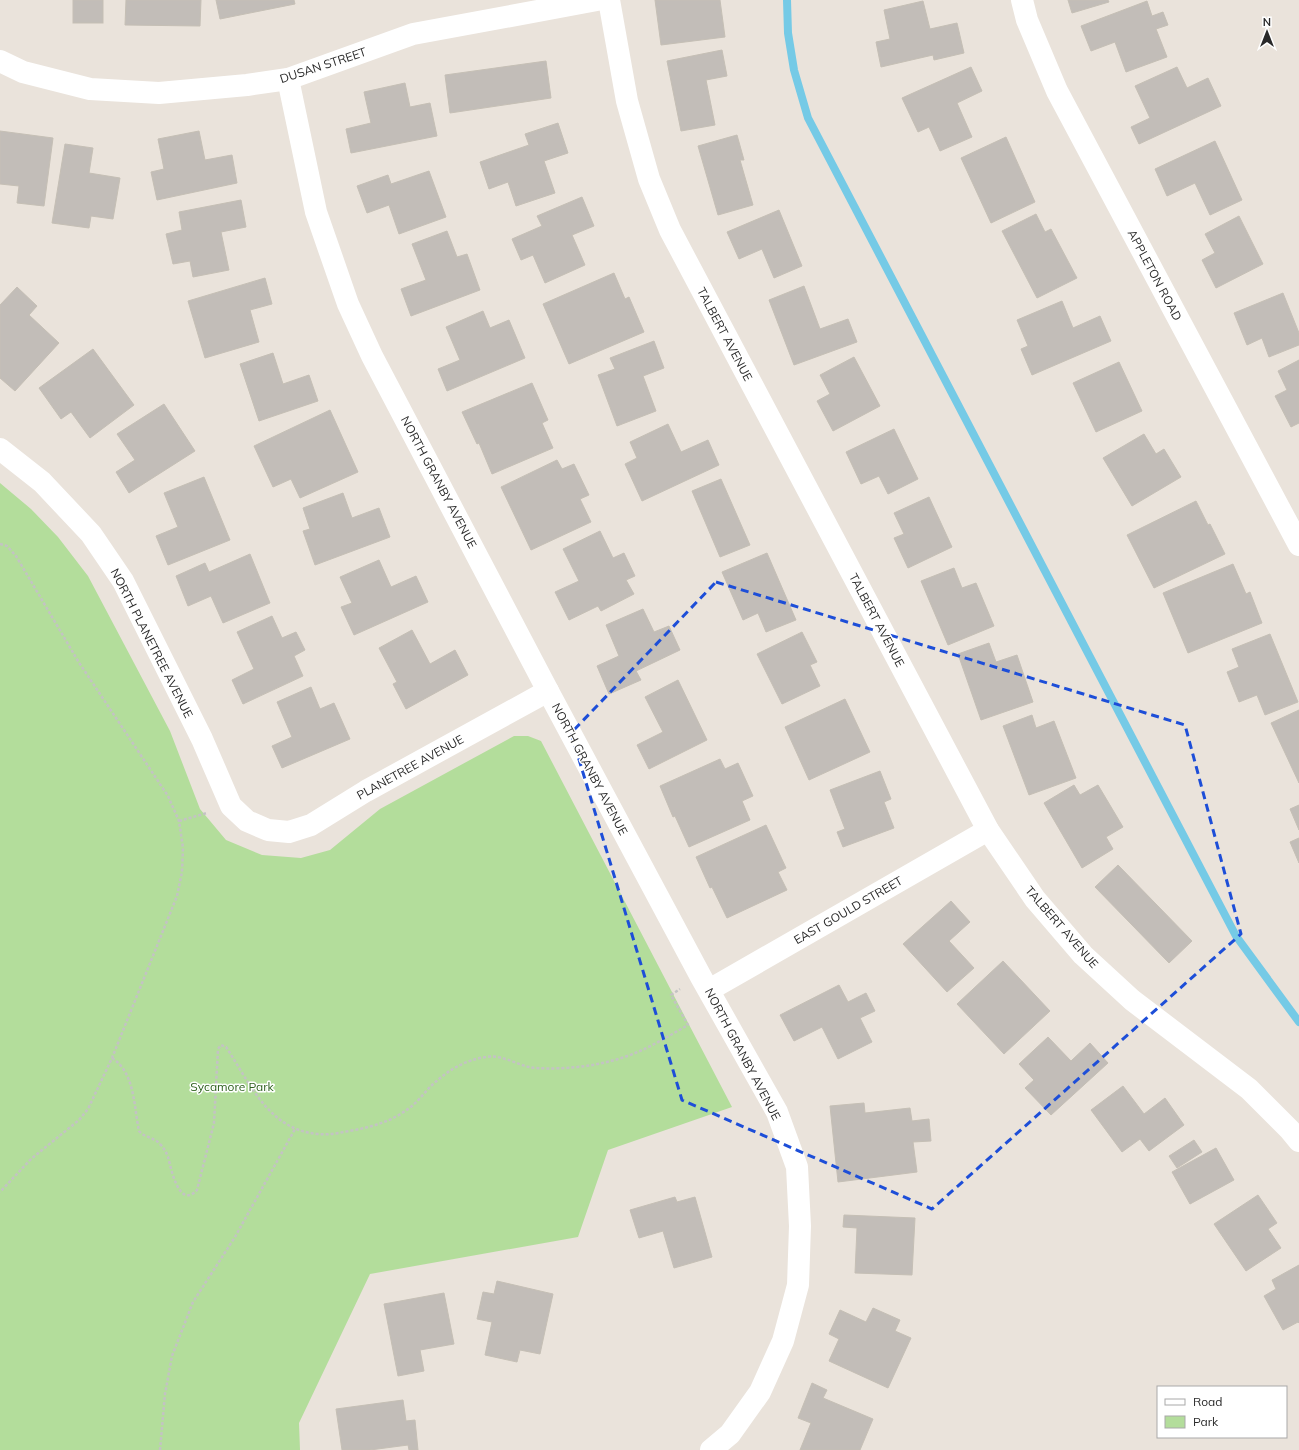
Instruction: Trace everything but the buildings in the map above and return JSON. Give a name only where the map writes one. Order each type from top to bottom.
[{"type":"street","name":"DUSAN STREET","points":[[0,62],[23,72],[90,89],[159,92],[247,86],[288,79],[413,34],[597,0]]},
{"type":"street","name":"TALBERT AVENUE","points":[[609,0],[627,101],[649,179],[670,230],[988,830],[1035,900],[1083,955],[1132,1000],[1249,1089],[1299,1141]]},
{"type":"street","name":"APPLETON ROAD","points":[[1022,0],[1027,20],[1057,91],[1299,545]]},
{"type":"street","name":"NORTH GRANBY AVENUE","points":[[288,79],[316,212],[348,304],[372,356],[548,691],[705,984],[777,1112],[797,1167],[800,1226],[798,1285],[783,1341],[760,1392],[730,1434],[711,1450]]},
{"type":"street","name":"NORTH PLANETREE AVENUE","points":[[0,449],[42,482],[91,534],[122,581],[202,740],[231,806],[247,822],[268,830]]},
{"type":"street","name":"PLANETREE AVENUE","points":[[268,830],[289,832],[311,824],[366,791],[548,691]]},
{"type":"street","name":"EAST GOULD STREET","points":[[705,984],[988,830]]},
{"type":"path","points":[[0,544],[7,546],[16,556],[78,661],[168,796],[179,822],[183,848],[182,872],[177,896],[112,1058],[88,1109],[79,1120],[31,1160],[0,1192]]},
{"type":"path","points":[[112,1058],[119,1062],[127,1073],[131,1086],[139,1131],[160,1143],[165,1150],[173,1177],[182,1193],[188,1195],[194,1194],[197,1190],[214,1123],[218,1049],[221,1045],[226,1047],[264,1107],[274,1116],[295,1129],[319,1134],[335,1134],[382,1124],[398,1116],[414,1105],[432,1085],[454,1067],[463,1062],[498,1056],[534,1068],[582,1066],[620,1059],[641,1051],[688,1025],[671,995],[705,984]]},
{"type":"path","points":[[160,1450],[165,1394],[172,1356],[193,1302],[235,1238],[295,1129]]},
{"type":"highlighted area","points":[[716,582],[1185,725],[1241,934],[932,1209],[682,1100],[571,733]]},
{"type":"green space","name":"Sycamore Park","points":[[0,483],[31,509],[58,537],[88,576],[170,731],[200,809],[226,840],[262,855],[301,858],[330,850],[380,809],[514,736],[528,736],[541,741],[732,1107],[608,1150],[578,1237],[370,1274],[299,1423],[300,1450],[0,1450]]},
{"type":"waterway","points":[[787,0],[788,33],[794,70],[808,118],[1236,936],[1299,1022]]}]
